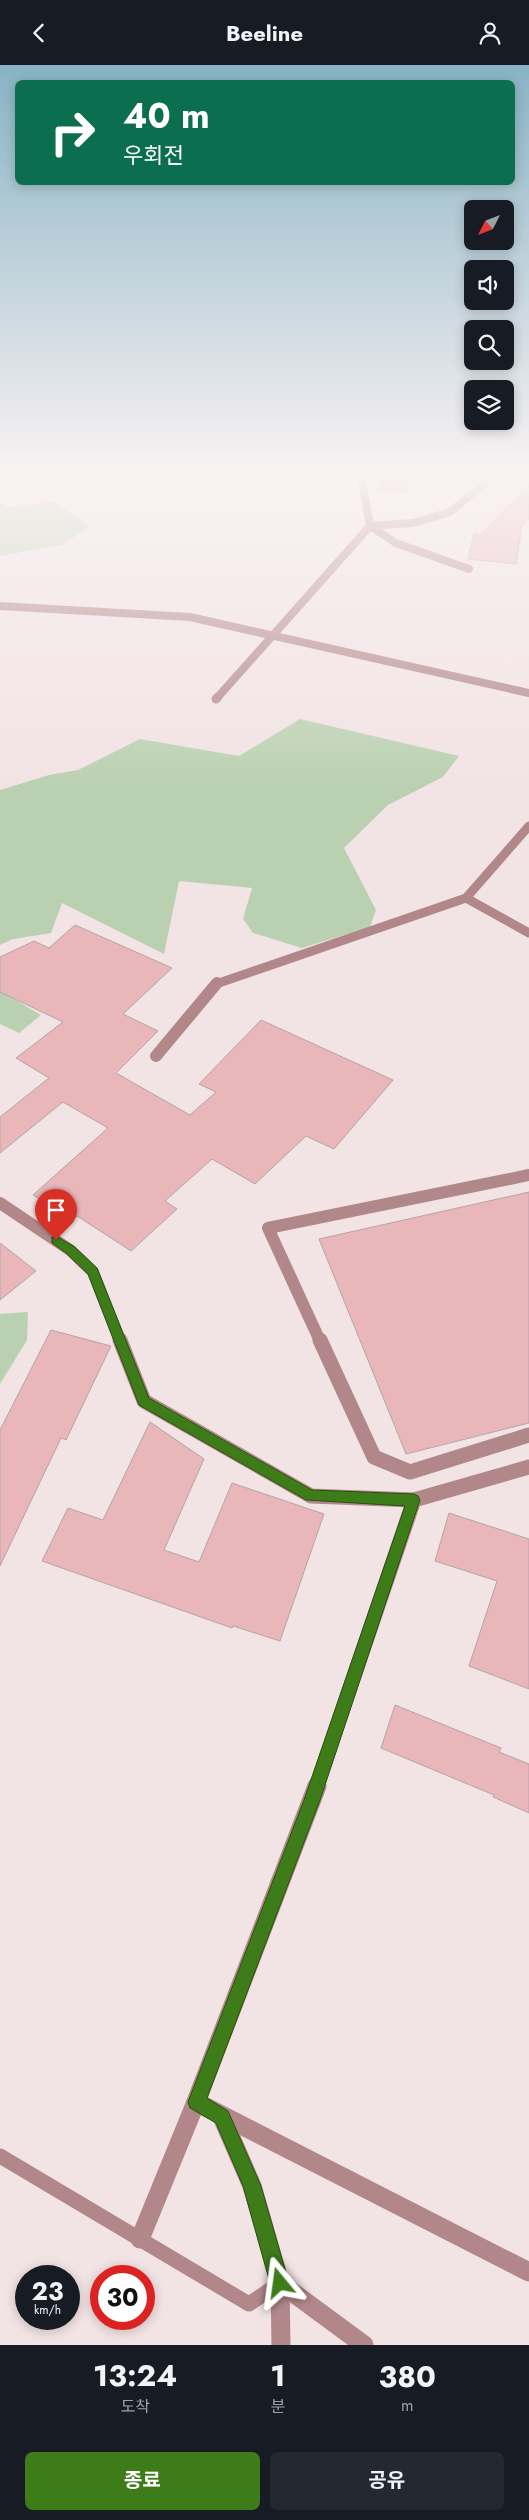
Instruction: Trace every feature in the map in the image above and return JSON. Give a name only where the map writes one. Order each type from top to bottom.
[{"type":"street","points":[[216,699],[326,575]]},
{"type":"street","points":[[0,606],[190,617],[529,693]]},
{"type":"street","points":[[156,1056],[218,982],[466,898],[529,826]]},
{"type":"street","points":[[466,898],[529,933]]},
{"type":"street","points":[[529,1175],[268,1228],[374,1457],[410,1472],[529,1435]]},
{"type":"street","points":[[0,1203],[70,1250],[93,1271],[144,1401],[311,1496],[414,1500],[529,1467]]},
{"type":"street","points":[[140,2239],[196,2102],[312,1800],[414,1500]]},
{"type":"street","points":[[196,2102],[222,2117],[529,2272]]},
{"type":"street","points":[[222,2117],[252,2186],[280,2283],[281,2345]]},
{"type":"street","points":[[280,2283],[364,2345]]},
{"type":"lane","points":[[0,2156],[249,2304],[280,2283]]},
{"type":"green space","points":[[300,719],[459,756],[443,777],[388,805],[344,848],[376,910],[370,927],[302,948],[253,933],[243,919],[252,888],[179,881],[164,954],[62,903],[51,933],[13,939],[0,945],[0,790],[49,775],[78,770],[140,739],[239,756]]},
{"type":"green space","points":[[0,991],[41,1015],[19,1033],[0,1024]]},
{"type":"green space","points":[[28,1312],[27,1340],[0,1384],[0,1314]]},
{"type":"building","points":[[75,925],[172,968],[123,1014],[158,1031],[116,1073],[190,1115],[216,1092],[199,1084],[261,1020],[393,1080],[334,1149],[306,1136],[255,1184],[212,1159],[165,1201],[177,1209],[131,1251],[77,1216],[73,1220],[33,1195],[108,1128],[63,1102],[0,1153],[0,1117],[49,1078],[16,1058],[63,1022],[0,992],[0,957],[34,941],[49,948]]},
{"type":"building","points":[[529,1192],[529,1423],[406,1454],[319,1239]]},
{"type":"building","points":[[0,1243],[36,1271],[0,1300]]},
{"type":"building","points":[[51,1330],[111,1346],[66,1440],[61,1438],[0,1566],[0,1430]]},
{"type":"building","points":[[150,1422],[204,1459],[164,1550],[199,1562],[232,1483],[324,1514],[280,1641],[233,1626],[232,1628],[42,1561],[68,1508],[103,1520]]},
{"type":"building","points":[[449,1513],[529,1539],[529,1689],[469,1666],[497,1581],[435,1561]]},
{"type":"building","points":[[395,1705],[501,1748],[499,1752],[529,1764],[529,1813],[493,1797],[494,1795],[381,1748]]},
{"type":"route","points":[[56,1240],[93,1271],[144,1401],[311,1496],[414,1500],[312,1800],[196,2102],[222,2117],[252,2186],[280,2283]]}]
